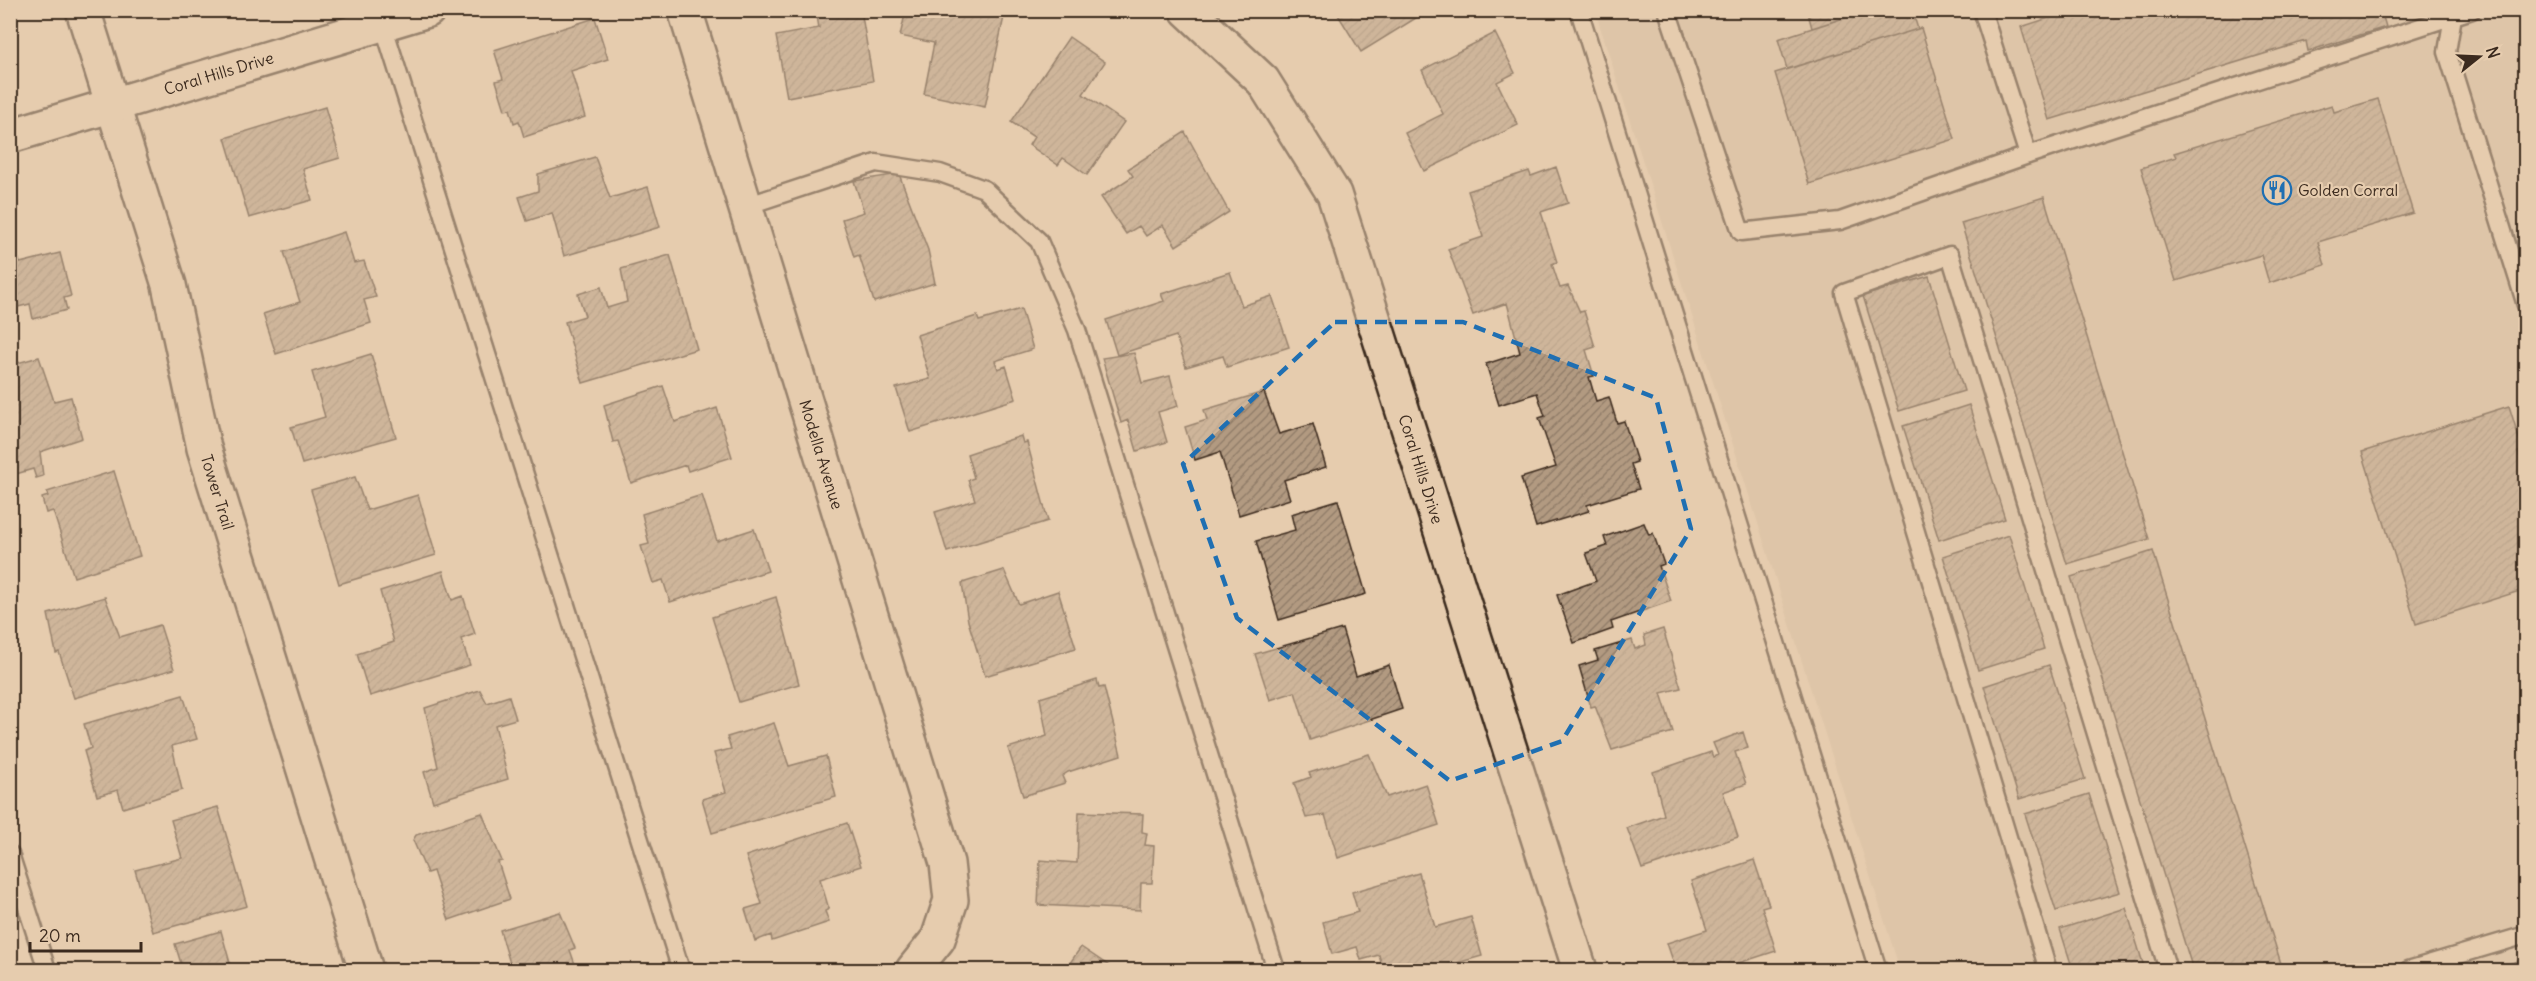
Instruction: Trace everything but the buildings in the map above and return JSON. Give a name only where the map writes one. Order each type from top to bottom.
[{"type":"street","name":"Tower Trail","points":[[83,10],[169,285],[204,448],[366,970]]},
{"type":"street","name":"Coral Hills Drive","points":[[10,136],[381,18],[428,10]]},
{"type":"street","name":"Modella Avenue","points":[[685,10],[947,863],[951,900],[938,939],[913,970]]},
{"type":"street","name":"Coral Hills Drive","points":[[1188,10],[1263,81],[1334,194],[1580,970]]},
{"type":"lane","points":[[1579,10],[1878,970]]},
{"type":"lane","points":[[1667,10],[1741,232],[1840,221],[2028,155],[2452,13],[2472,10]]},
{"type":"lane","points":[[1982,10],[2028,155]]},
{"type":"lane","points":[[2452,13],[2447,52],[2526,305]]},
{"type":"lane","points":[[381,18],[681,970]]},
{"type":"lane","points":[[746,206],[876,163],[940,173],[984,189],[1039,241],[1077,330],[1276,970]]},
{"type":"lane","points":[[2048,970],[1844,292],[1950,255],[2168,970]]},
{"type":"lane","points":[[10,854],[47,970]]},
{"type":"lane","points":[[2408,970],[2526,934]]},
{"type":"highlighted area","points":[[1335,322],[1463,322],[1656,398],[1691,529],[1562,741],[1450,781],[1237,618],[1183,464]]},
{"type":"shaded area","points":[[1595,11],[2525,11],[2525,970],[1900,970]]},
{"type":"place","name":"Golden Corral","points":[[2277,190]]}]
